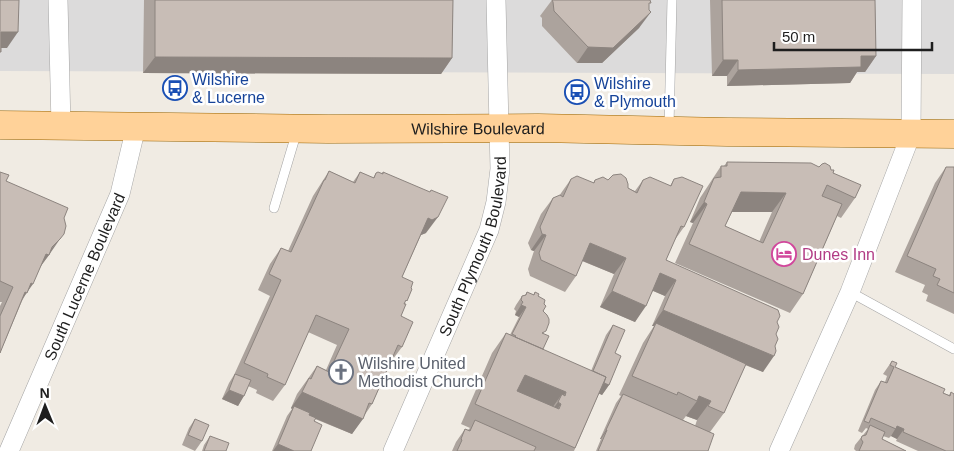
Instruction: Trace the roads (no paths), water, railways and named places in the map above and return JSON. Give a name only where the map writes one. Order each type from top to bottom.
[{"type":"main road","name":"Wilshire Boulevard","points":[[0,125],[500,128],[954,134]]},
{"type":"street","points":[[58,0],[61,126]]},
{"type":"street","name":"South Plymouth Boulevard","points":[[393,451],[489,230],[496,202],[500,169],[500,128],[496,0]]},
{"type":"street","points":[[780,451],[850,292],[911,134],[912,0]]},
{"type":"street","name":"South Lucerne Boulevard","points":[[9,451],[120,194],[136,127]]},
{"type":"lane","points":[[669,131],[672,0]]},
{"type":"lane","points":[[274,208],[298,128]]},
{"type":"lane","points":[[850,292],[954,349]]},
{"type":"place","name":"Wilshire & Lucerne","points":[[175,88]]},
{"type":"place","name":"Wilshire & Plymouth","points":[[577,92]]},
{"type":"place","name":"Dunes Inn","points":[[784,254]]},
{"type":"place","name":"Wilshire United Methodist Church","points":[[341,372]]}]
